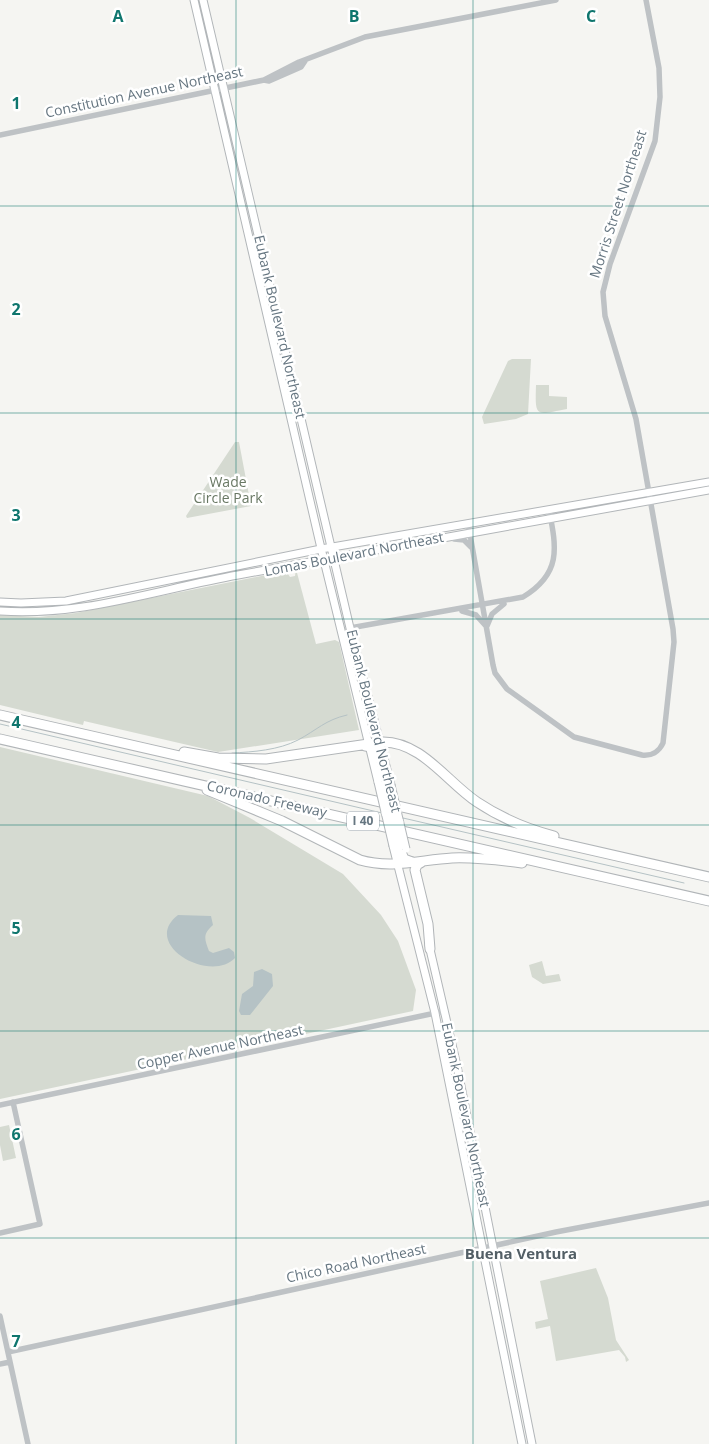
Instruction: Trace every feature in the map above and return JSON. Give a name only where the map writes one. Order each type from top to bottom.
[{"type":"highway","name":"Coronado Freeway","points":[[0,716],[709,877]]},
{"type":"highway","name":"Coronado Freeway","points":[[0,739],[234,790],[709,901]]},
{"type":"highway","points":[[118,742],[218,758],[247,760],[282,758],[375,746],[403,746],[422,756],[468,796],[501,816],[529,829],[602,848],[626,858]]},
{"type":"highway","points":[[375,746],[392,812],[399,822]]},
{"type":"highway","points":[[108,764],[225,796],[282,821],[360,860],[374,864],[376,867],[402,860],[496,859],[618,880]]},
{"type":"highway","points":[[386,813],[392,822],[402,860]]},
{"type":"highway","points":[[402,860],[417,865],[415,870],[428,924],[430,949]]},
{"type":"main road","name":"Eubank Boulevard Northeast","points":[[194,0],[341,634],[375,746]]},
{"type":"main road","name":"Eubank Boulevard Northeast","points":[[203,0],[350,628],[364,677],[375,746]]},
{"type":"main road","points":[[201,31],[210,29]]},
{"type":"main road","points":[[226,138],[235,135]]},
{"type":"main road","points":[[282,380],[292,378]]},
{"type":"main road","name":"Lomas Boulevard Northeast","points":[[0,602],[66,601],[321,548],[709,482]]},
{"type":"main road","name":"Lomas Boulevard Northeast","points":[[0,611],[54,611],[90,606],[323,559],[709,490]]},
{"type":"main road","points":[[204,582],[212,577],[234,572],[234,566]]},
{"type":"main road","points":[[341,634],[348,636],[357,665],[364,677]]},
{"type":"main road","name":"Eubank Boulevard Northeast","points":[[385,784],[386,813]]},
{"type":"main road","name":"Eubank Boulevard Northeast","points":[[399,822],[402,860],[435,1013],[522,1444]]},
{"type":"main road","name":"Eubank Boulevard Northeast","points":[[402,860],[430,949],[445,1012],[532,1444]]},
{"type":"street","name":"Constitution Avenue Northeast","points":[[0,135],[264,80],[269,81],[301,66],[305,61],[365,37],[556,0]]},
{"type":"street","name":"Morris Street Northeast","points":[[468,523],[493,665],[501,682],[507,689],[557,726],[582,740],[644,755],[657,751],[663,743],[674,638],[636,419],[606,316],[603,292],[610,264],[655,141],[660,97],[659,68],[646,0]]},
{"type":"street","points":[[458,610],[475,615],[487,628],[493,612],[508,602],[531,592],[549,573],[555,549],[549,510]]},
{"type":"street","points":[[422,541],[436,542],[462,539],[469,543],[474,553]]},
{"type":"street","points":[[350,628],[508,602]]},
{"type":"street","name":"Copper Avenue Northeast","points":[[0,1105],[445,1012]]},
{"type":"street","points":[[0,1233],[40,1224],[13,1102]]},
{"type":"street","name":"Chico Road Northeast","points":[[8,1352],[493,1245],[709,1203]]},
{"type":"street","points":[[0,1316],[28,1444]]},
{"type":"street","points":[[0,1364],[10,1362]]},
{"type":"green space","points":[[512,359],[531,359],[528,414],[516,419],[484,424],[482,417],[508,361]]},
{"type":"green space","points":[[536,385],[549,385],[549,396],[567,397],[567,409],[539,412],[536,404]]},
{"type":"green space","name":"Wade Circle Park","points":[[235,442],[239,442],[251,506],[187,518],[186,516]]},
{"type":"green space","points":[[296,569],[316,644],[335,640],[339,642],[359,730],[218,752],[84,721],[83,725],[0,705],[0,615],[39,617],[76,613],[286,571],[290,577],[295,576]]},
{"type":"green space","points":[[0,747],[208,796],[250,818],[343,874],[381,915],[398,941],[416,990],[413,1011],[0,1099]]},
{"type":"green space","points":[[542,961],[546,976],[559,974],[561,981],[543,984],[532,977],[529,965]]},
{"type":"green space","points":[[9,1125],[16,1158],[3,1161],[0,1145],[0,1127]]},
{"type":"green space","points":[[596,1268],[608,1298],[616,1340],[629,1360],[626,1362],[625,1357],[619,1350],[556,1361],[550,1326],[536,1329],[535,1322],[548,1319],[540,1281]]},
{"type":"shaded area","points":[[178,915],[211,916],[213,925],[205,936],[209,951],[213,953],[229,948],[234,952],[235,958],[224,965],[210,966],[196,963],[183,957],[173,948],[167,938],[169,926]]},
{"type":"shaded area","points":[[262,969],[272,974],[273,986],[250,1015],[241,1015],[239,1011],[242,994],[253,986],[254,972]]},
{"type":"waterway","points":[[232,753],[283,746],[298,740],[333,720],[347,715]]},
{"type":"waterway","points":[[0,724],[382,813]]},
{"type":"waterway","points":[[403,818],[684,883]]},
{"type":"district","name":"Buena Ventura","points":[[521,1254]]}]
